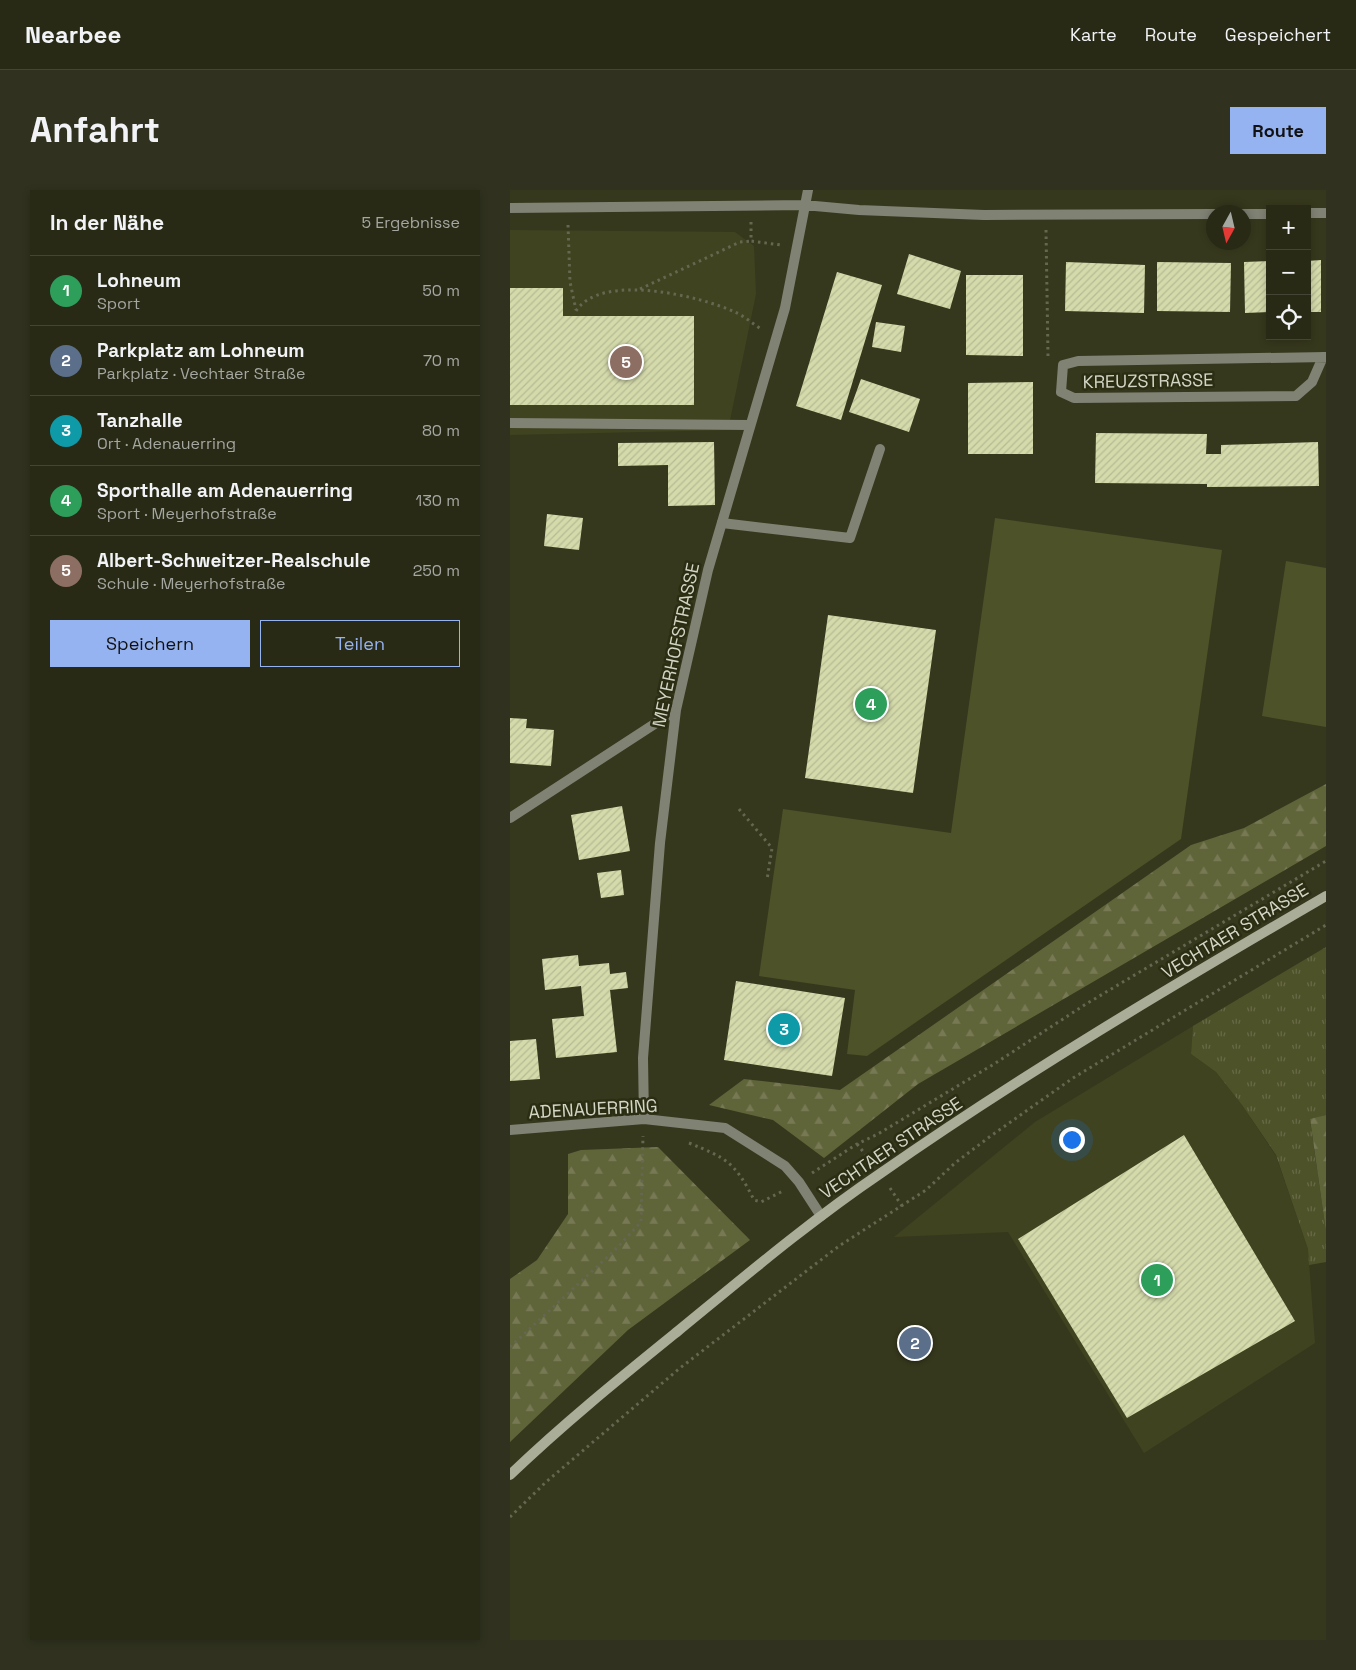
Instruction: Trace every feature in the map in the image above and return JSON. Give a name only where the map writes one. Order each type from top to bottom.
[{"type":"main road","name":"VECHTAER STRASSE","points":[[510,1476],[562,1425],[821,1216],[880,1173],[1022,1079],[1217,959],[1326,896]]},
{"type":"street","name":"MEYERHOFSTRASSE","points":[[644,1119],[643,1058],[660,843],[676,710],[708,570],[784,308],[808,190]]},
{"type":"street","points":[[510,208],[804,205],[859,210],[1046,214],[1206,214]]},
{"type":"street","points":[[1311,214],[1326,213]]},
{"type":"street","points":[[1251,214],[1266,214]]},
{"type":"street","name":"KREUZSTRASSE","points":[[1324,357],[1312,382],[1296,396],[1074,398],[1061,392],[1063,365],[1078,361],[1324,357]]},
{"type":"street","points":[[510,423],[750,425]]},
{"type":"street","points":[[722,523],[850,538],[880,450]]},
{"type":"street","points":[[510,818],[676,710]]},
{"type":"street","name":"ADENAUERRING","points":[[510,1130],[644,1119],[725,1128],[785,1166],[799,1182],[821,1216]]},
{"type":"path","points":[[750,206],[751,241]]},
{"type":"path","points":[[568,208],[570,282],[576,311],[581,303],[610,291],[637,291],[691,297],[736,312],[776,338]]},
{"type":"path","points":[[1046,214],[1048,356],[1063,365]]},
{"type":"path","points":[[637,291],[740,242],[751,241],[796,248]]},
{"type":"path","points":[[739,809],[772,848],[767,880]]},
{"type":"path","points":[[688,1142],[723,1156],[741,1174],[754,1200],[761,1202],[799,1182],[857,1144],[878,1134],[1086,1004],[1326,861]]},
{"type":"path","points":[[510,1517],[560,1470],[680,1368],[839,1246],[926,1190],[955,1163],[1072,1078],[1326,925]]},
{"type":"path","points":[[510,1347],[615,1250],[641,1222],[643,1137],[652,1138]]},
{"type":"shaded area","points":[[510,230],[735,232],[754,246],[756,294],[728,430],[510,435]]},
{"type":"shaded area","points":[[1193,1026],[1191,1054],[1216,1072],[1242,1105],[1276,1156],[1308,1249],[1315,1343],[1144,1453],[1008,1232],[894,1237],[1035,1122]]},
{"type":"green space","points":[[995,518],[1222,550],[1181,839],[867,1056],[847,1054],[855,990],[759,976],[783,809],[951,833]]},
{"type":"green space","points":[[1286,561],[1326,568],[1326,727],[1262,716]]},
{"type":"green space","points":[[1326,784],[1326,846],[918,1084],[824,1158],[773,1120],[709,1105],[744,1079],[840,1090],[1191,845],[1244,828]]},
{"type":"green space","points":[[1326,947],[1326,1115],[1310,1120],[1326,1232],[1326,1262],[1309,1265],[1308,1249],[1276,1155],[1242,1105],[1216,1072],[1191,1054],[1193,1026]]},
{"type":"green space","points":[[1326,1115],[1326,1232],[1310,1119]]},
{"type":"green space","points":[[658,1147],[750,1240],[628,1330],[510,1442],[510,1279],[537,1260],[568,1214],[568,1154],[581,1150]]},
{"type":"building","points":[[909,254],[961,271],[950,309],[897,294]]},
{"type":"building","points":[[1321,260],[1321,312],[1311,312],[1311,261]]},
{"type":"building","points":[[1266,261],[1266,312],[1245,313],[1244,262]]},
{"type":"building","points":[[1066,262],[1145,265],[1144,313],[1065,311]]},
{"type":"building","points":[[1157,262],[1231,263],[1230,312],[1157,311]]},
{"type":"building","points":[[837,272],[882,285],[841,420],[796,406]]},
{"type":"building","points":[[966,275],[1023,275],[1023,356],[966,355]]},
{"type":"building","points":[[510,288],[563,288],[563,316],[694,316],[694,405],[510,405]]},
{"type":"building","points":[[876,322],[905,326],[901,352],[872,347]]},
{"type":"building","points":[[861,379],[920,399],[909,432],[849,412]]},
{"type":"building","points":[[1033,382],[1033,454],[968,454],[968,383]]},
{"type":"building","points":[[1096,433],[1207,434],[1206,454],[1221,454],[1221,445],[1318,442],[1319,486],[1207,487],[1207,484],[1095,483]]},
{"type":"building","points":[[714,442],[715,505],[668,506],[668,465],[618,466],[618,443]]},
{"type":"building","points":[[547,514],[583,518],[579,550],[544,546]]},
{"type":"building","points":[[828,615],[936,630],[913,793],[805,778]]},
{"type":"building","points":[[510,718],[527,719],[526,728],[554,730],[551,766],[510,763]]},
{"type":"building","points":[[622,806],[630,851],[579,860],[571,815]]},
{"type":"building","points":[[621,870],[624,895],[601,898],[597,873]]},
{"type":"building","points":[[578,955],[579,966],[609,963],[610,974],[626,972],[628,988],[610,990],[617,1052],[556,1058],[552,1019],[584,1016],[581,986],[545,990],[542,959]]},
{"type":"building","points":[[736,981],[845,998],[832,1076],[724,1060]]},
{"type":"building","points":[[536,1039],[540,1079],[510,1081],[510,1041]]},
{"type":"building","points":[[1184,1135],[1295,1321],[1127,1418],[1018,1239]]},
{"type":"place","name":"Albert-Schweitzer-Realschule","points":[[626,362]]},
{"type":"place","name":"Sporthalle am Adenauerring","points":[[871,704]]},
{"type":"place","name":"Tanzhalle","points":[[784,1029]]},
{"type":"place","name":"Lohneum","points":[[1157,1280]]},
{"type":"place","name":"Parkplatz am Lohneum","points":[[915,1343]]}]
